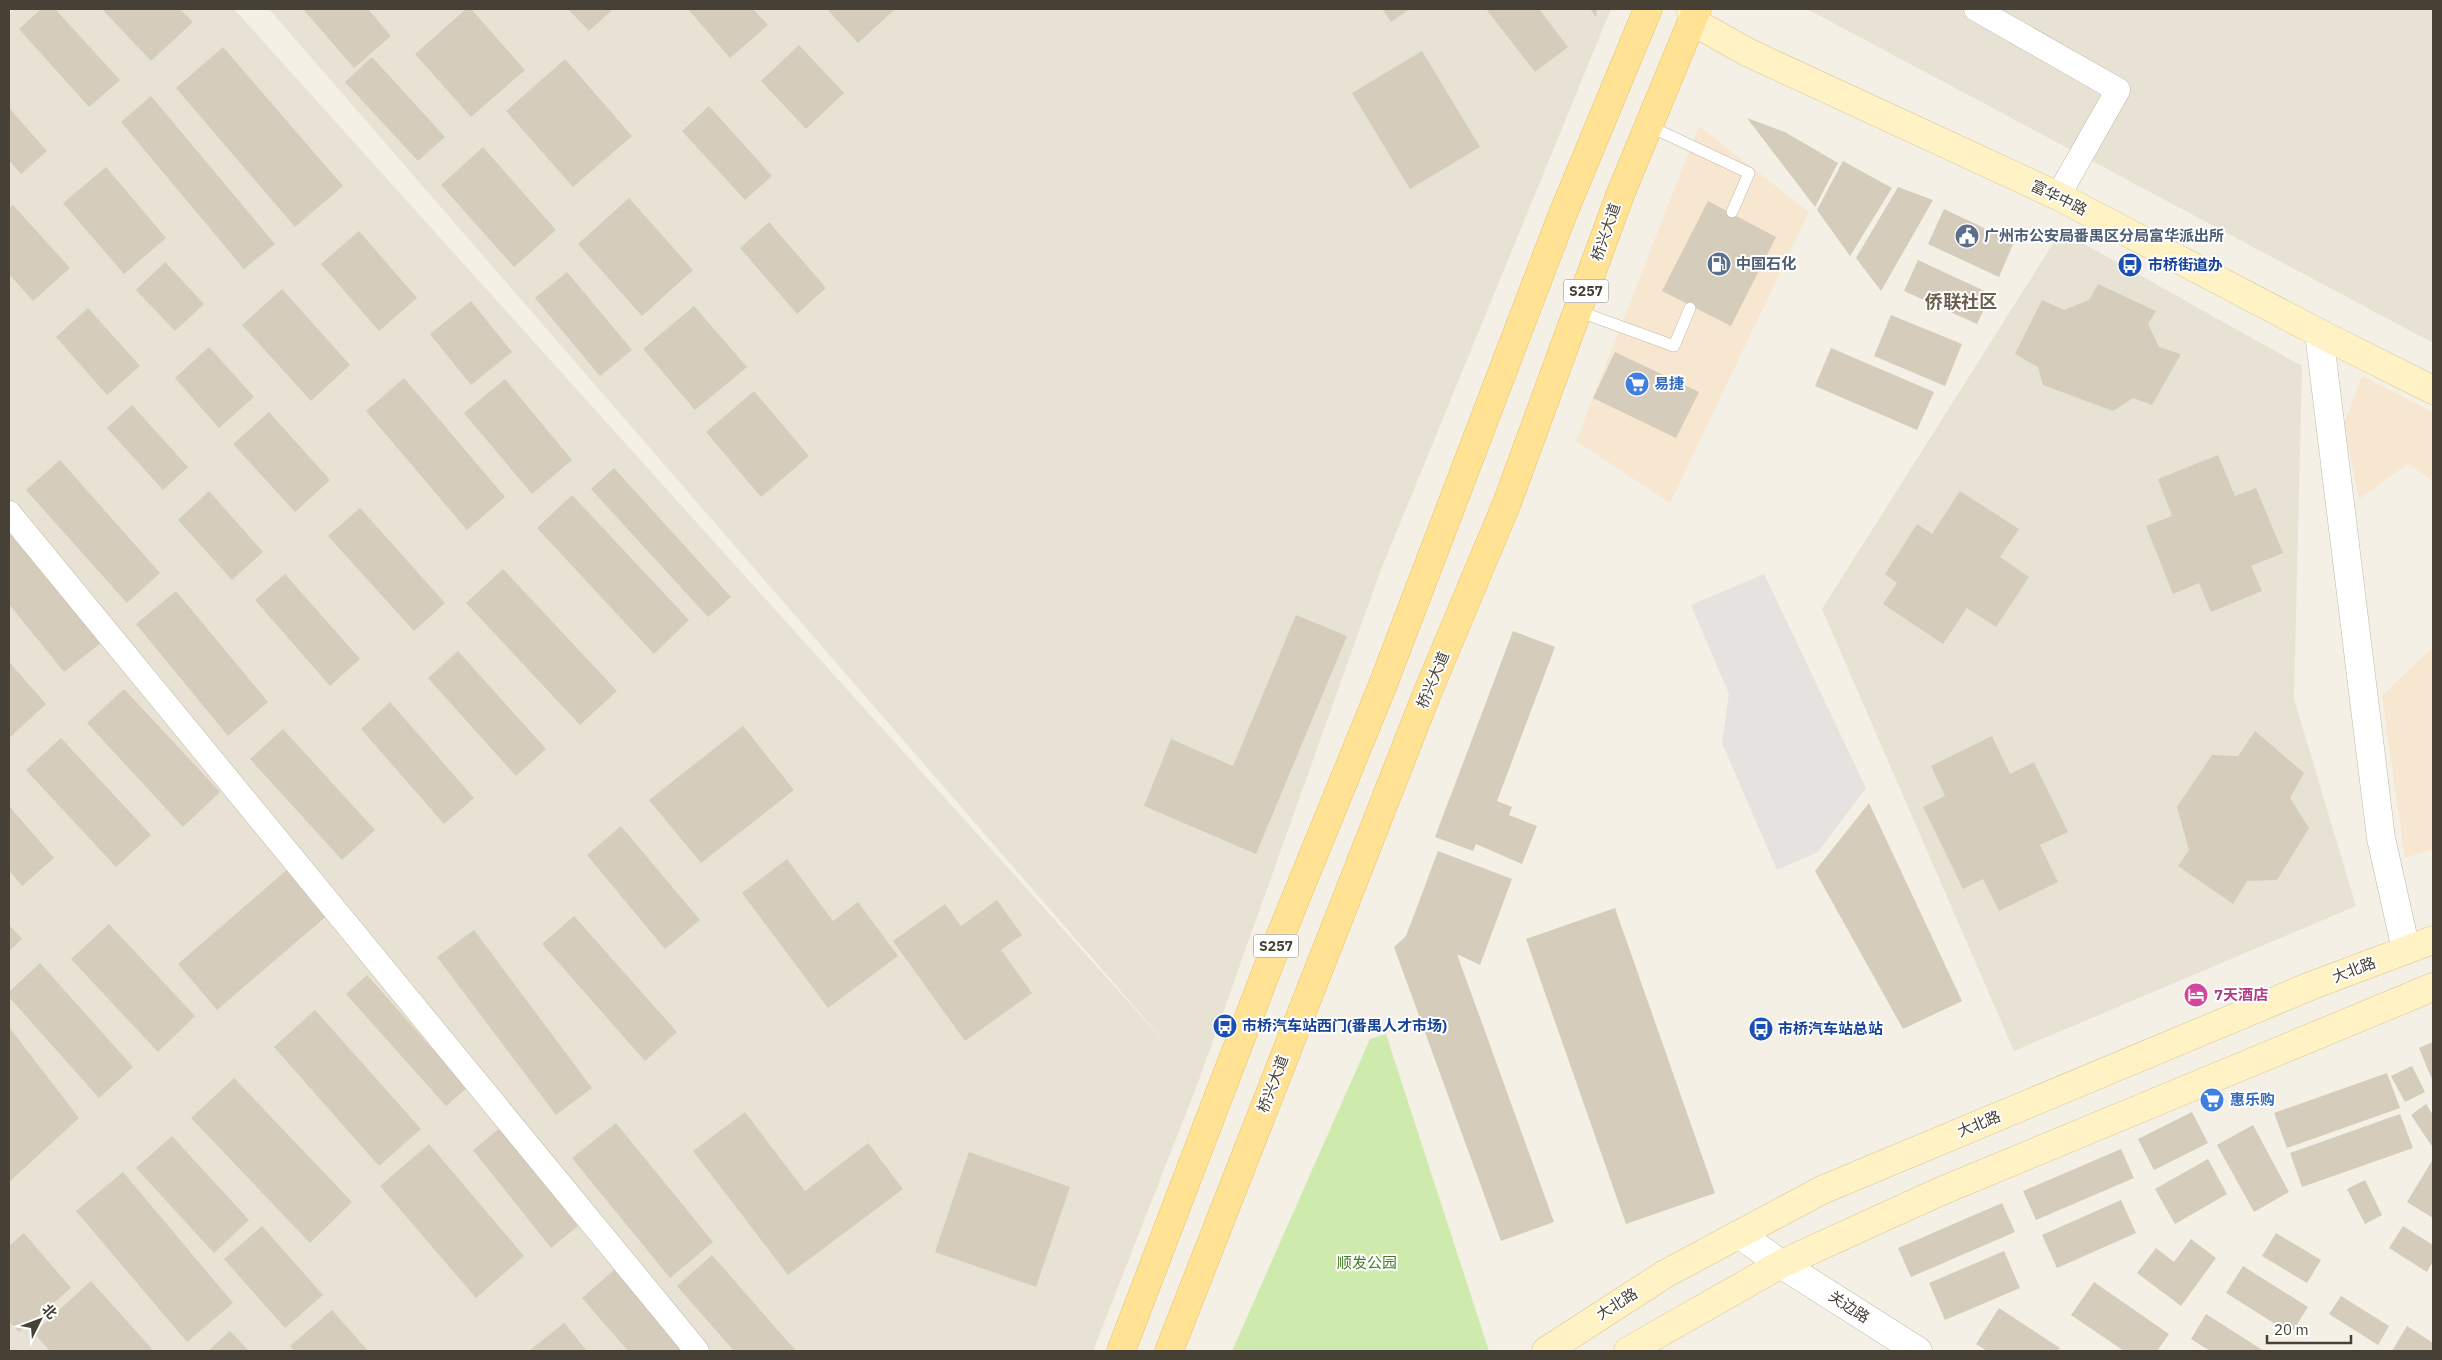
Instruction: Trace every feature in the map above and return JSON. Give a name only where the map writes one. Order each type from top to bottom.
[{"type":"main road","name":"S257","points":[[1121,1351],[1275,949],[1382,687],[1562,216],[1648,9]]},
{"type":"main road","name":"富华中路","points":[[1693,13],[1746,52],[2058,196],[2318,333],[2433,390]]},
{"type":"main road","name":"桥兴大道","points":[[1169,1351],[1422,705],[1507,503],[1620,194],[1693,13]]},
{"type":"main road","name":"大北路","points":[[1546,1351],[1665,1274],[1861,1172],[2313,986],[2433,940]]},
{"type":"main road","points":[[1628,1351],[1781,1264],[1965,1181],[2433,986]]},
{"type":"street","points":[[1976,9],[2118,90],[2058,196]]},
{"type":"street","points":[[2318,333],[2381,838],[2406,950]]},
{"type":"street","points":[[9,513],[697,1351]]},
{"type":"street","name":"关边路","points":[[1739,1234],[1781,1264],[1918,1351]]},
{"type":"lane","points":[[1649,126],[1749,173],[1732,212]]},
{"type":"lane","points":[[1578,311],[1674,346],[1690,308]]},
{"type":"shaded area","points":[[14,9],[234,9],[1172,1050],[269,9],[1611,9],[1380,572],[1199,1080],[1093,1351],[9,1351],[9,13]]},
{"type":"shaded area","points":[[1807,9],[2433,9],[2433,343]]},
{"type":"shaded area","points":[[1699,126],[1809,212],[1670,503],[1576,441]]},
{"type":"shaded area","points":[[2061,231],[2302,366],[2294,699],[2356,906],[2014,1051],[1822,609]]},
{"type":"shaded area","points":[[2362,376],[2433,412],[2433,482],[2409,463],[2359,499],[2344,425]]},
{"type":"shaded area","points":[[1764,574],[1866,788],[1818,852],[1777,870],[1722,743],[1729,694],[1691,605]]},
{"type":"shaded area","points":[[2433,647],[2433,849],[2405,858],[2382,696]]},
{"type":"green space","name":"顺发公园","points":[[1386,1034],[1489,1351],[1232,1351],[1370,1039]]},
{"type":"building","points":[[41,9],[55,9],[120,80],[89,107],[19,29]]},
{"type":"building","points":[[102,9],[180,9],[193,22],[151,61]]},
{"type":"building","points":[[303,9],[368,9],[391,36],[354,68]]},
{"type":"building","points":[[466,9],[471,9],[525,70],[471,117],[415,54]]},
{"type":"building","points":[[568,9],[613,9],[589,31]]},
{"type":"building","points":[[688,9],[753,9],[768,25],[730,58]]},
{"type":"building","points":[[827,9],[893,9],[894,10],[858,43]]},
{"type":"building","points":[[1382,9],[1410,9],[1391,22]]},
{"type":"building","points":[[1486,9],[1539,9],[1568,47],[1535,72]]},
{"type":"building","points":[[1590,9],[1597,9],[1596,17]]},
{"type":"building","points":[[799,45],[844,93],[806,129],[761,81]]},
{"type":"building","points":[[223,47],[343,186],[295,227],[176,88]]},
{"type":"building","points":[[1422,51],[1480,147],[1410,189],[1352,93]]},
{"type":"building","points":[[372,57],[445,137],[418,161],[345,82]]},
{"type":"building","points":[[565,59],[632,136],[573,187],[506,111]]},
{"type":"building","points":[[151,96],[275,244],[244,269],[121,122]]},
{"type":"building","points":[[709,106],[772,176],[745,200],[682,131]]},
{"type":"building","points":[[9,108],[47,151],[21,174],[9,160]]},
{"type":"building","points":[[1747,118],[1785,132],[1838,163],[1815,207]]},
{"type":"building","points":[[483,147],[556,230],[514,267],[441,185]]},
{"type":"building","points":[[1843,161],[1892,188],[1850,256],[1817,210]]},
{"type":"building","points":[[106,167],[166,238],[124,274],[63,203]]},
{"type":"building","points":[[1898,187],[1933,200],[1881,291],[1856,258]]},
{"type":"building","points":[[629,198],[693,270],[642,316],[578,244]]},
{"type":"building","name":"中国石化","points":[[1708,201],[1776,237],[1731,326],[1662,291]]},
{"type":"building","points":[[13,205],[70,268],[33,301],[9,274],[9,209]]},
{"type":"building","points":[[1944,209],[2014,242],[1999,277],[1928,244]]},
{"type":"building","points":[[769,222],[826,288],[797,314],[740,248]]},
{"type":"building","points":[[359,231],[417,298],[379,331],[321,264]]},
{"type":"building","points":[[1918,260],[1991,294],[1977,324],[1904,291]]},
{"type":"building","points":[[165,262],[204,304],[175,331],[136,290]]},
{"type":"building","points":[[567,272],[632,350],[600,376],[535,298]]},
{"type":"building","points":[[2098,284],[2156,311],[2148,324],[2159,347],[2181,354],[2152,405],[2133,398],[2113,411],[2043,385],[2038,367],[2015,354],[2042,300],[2064,310],[2089,300]]},
{"type":"building","points":[[282,289],[350,365],[311,401],[242,325]]},
{"type":"building","points":[[471,301],[512,352],[471,385],[430,334]]},
{"type":"building","points":[[694,306],[747,367],[695,410],[643,349]]},
{"type":"building","points":[[88,308],[140,366],[107,395],[56,337]]},
{"type":"building","points":[[1891,315],[1962,344],[1945,386],[1874,356]]},
{"type":"building","points":[[209,347],[254,397],[219,428],[175,378]]},
{"type":"building","points":[[1831,348],[1934,392],[1917,430],[1815,386]]},
{"type":"building","points":[[1615,352],[1699,392],[1676,438],[1593,398]]},
{"type":"building","points":[[404,378],[505,497],[467,530],[366,411]]},
{"type":"building","points":[[505,379],[572,460],[532,494],[464,413]]},
{"type":"building","points":[[754,391],[809,456],[761,497],[706,432]]},
{"type":"building","points":[[132,405],[188,467],[163,490],[107,428]]},
{"type":"building","points":[[269,412],[330,480],[295,512],[233,444]]},
{"type":"building","points":[[2218,455],[2235,496],[2256,488],[2283,553],[2251,566],[2262,591],[2211,612],[2199,583],[2173,594],[2146,526],[2172,516],[2158,479]]},
{"type":"building","points":[[60,460],[160,573],[127,603],[26,490]]},
{"type":"building","points":[[614,468],[731,597],[708,617],[591,489]]},
{"type":"building","points":[[209,491],[263,552],[232,580],[178,520]]},
{"type":"building","points":[[1960,491],[2019,529],[2000,557],[2029,577],[1996,627],[1967,608],[1943,644],[1883,604],[1897,583],[1885,574],[1917,524],[1932,534]]},
{"type":"building","points":[[572,495],[689,620],[654,654],[537,528]]},
{"type":"building","points":[[360,508],[445,603],[414,631],[328,536]]},
{"type":"building","points":[[12,531],[102,642],[64,672],[9,604],[9,534]]},
{"type":"building","points":[[503,569],[617,691],[580,725],[466,603]]},
{"type":"building","points":[[285,574],[360,659],[330,686],[255,600]]},
{"type":"building","points":[[176,591],[268,702],[228,736],[136,624]]},
{"type":"building","points":[[1296,615],[1347,636],[1256,854],[1144,806],[1171,739],[1233,766]]},
{"type":"building","points":[[1513,631],[1555,647],[1497,801],[1512,807],[1509,815],[1537,826],[1522,864],[1476,844],[1473,851],[1435,837]]},
{"type":"building","points":[[458,651],[546,749],[516,776],[428,678]]},
{"type":"building","points":[[9,662],[46,704],[9,738]]},
{"type":"building","points":[[124,689],[220,792],[183,827],[87,723]]},
{"type":"building","points":[[390,702],[474,798],[444,824],[361,729]]},
{"type":"building","points":[[743,726],[794,790],[701,863],[649,800]]},
{"type":"building","points":[[283,729],[375,830],[342,860],[250,759]]},
{"type":"building","points":[[2255,731],[2304,773],[2290,798],[2309,828],[2277,880],[2247,881],[2233,904],[2178,866],[2189,850],[2177,807],[2212,755],[2238,756]]},
{"type":"building","points":[[1992,736],[2010,774],[2034,762],[2068,832],[2040,845],[2058,882],[1999,911],[1983,879],[1963,889],[1923,807],[1945,796],[1931,766]]},
{"type":"building","points":[[61,738],[151,835],[116,867],[26,770]]},
{"type":"building","points":[[1869,803],[1962,1001],[1903,1029],[1815,871]]},
{"type":"building","points":[[9,806],[54,858],[22,886],[9,870]]},
{"type":"building","points":[[621,826],[700,920],[665,949],[587,855]]},
{"type":"building","points":[[1438,851],[1512,879],[1480,965],[1457,954],[1554,1222],[1501,1241],[1394,947],[1406,936]]},
{"type":"building","points":[[787,859],[833,921],[858,902],[898,956],[828,1008],[742,893]]},
{"type":"building","points":[[289,868],[329,914],[217,1010],[178,964]]},
{"type":"building","points":[[997,900],[1022,935],[1001,950],[1032,993],[965,1041],[893,941],[945,904],[961,926]]},
{"type":"building","points":[[1615,908],[1715,1193],[1626,1224],[1526,939]]},
{"type":"building","points":[[574,916],[677,1032],[645,1061],[542,944]]},
{"type":"building","points":[[109,924],[195,1016],[158,1052],[71,959]]},
{"type":"building","points":[[9,925],[22,939],[9,951]]},
{"type":"building","points":[[474,930],[592,1088],[556,1115],[437,957]]},
{"type":"building","points":[[40,963],[133,1067],[99,1098],[9,997],[9,992]]},
{"type":"building","points":[[367,975],[467,1088],[446,1106],[346,994]]},
{"type":"building","points":[[315,1010],[421,1129],[379,1166],[274,1047]]},
{"type":"building","points":[[9,1027],[79,1118],[9,1182]]},
{"type":"building","points":[[2433,1042],[2433,1082],[2419,1048]]},
{"type":"building","points":[[2412,1066],[2425,1092],[2405,1102],[2391,1076]]},
{"type":"building","points":[[2387,1073],[2400,1108],[2287,1148],[2274,1113]]},
{"type":"building","points":[[234,1078],[352,1202],[310,1243],[191,1118]]},
{"type":"building","points":[[2426,1104],[2433,1115],[2433,1148],[2411,1115]]},
{"type":"building","points":[[745,1112],[805,1191],[868,1143],[903,1189],[788,1275],[693,1151]]},
{"type":"building","points":[[2192,1112],[2208,1143],[2154,1170],[2138,1139]]},
{"type":"building","points":[[2400,1114],[2413,1148],[2302,1187],[2290,1153]]},
{"type":"building","points":[[616,1123],[713,1242],[670,1278],[572,1158]]},
{"type":"building","points":[[2253,1125],[2289,1192],[2254,1212],[2217,1145]]},
{"type":"building","points":[[500,1128],[578,1226],[551,1248],[473,1150]]},
{"type":"building","points":[[172,1136],[249,1220],[214,1253],[136,1168]]},
{"type":"building","points":[[429,1144],[524,1256],[476,1298],[380,1186]]},
{"type":"building","points":[[2121,1149],[2134,1178],[2036,1220],[2023,1191]]},
{"type":"building","points":[[969,1152],[1070,1187],[1036,1287],[935,1252]]},
{"type":"building","points":[[2208,1159],[2227,1194],[2175,1224],[2155,1189]]},
{"type":"building","points":[[2433,1159],[2433,1218],[2407,1202]]},
{"type":"building","points":[[123,1172],[233,1303],[187,1342],[76,1211]]},
{"type":"building","points":[[2365,1180],[2382,1215],[2365,1224],[2347,1189]]},
{"type":"building","points":[[2121,1200],[2136,1233],[2057,1268],[2042,1235]]},
{"type":"building","points":[[2002,1203],[2015,1232],[1911,1277],[1898,1248]]},
{"type":"building","points":[[262,1226],[323,1295],[285,1328],[224,1259]]},
{"type":"building","points":[[2403,1226],[2433,1245],[2433,1261],[2427,1272],[2389,1248]]},
{"type":"building","points":[[24,1233],[71,1288],[19,1332],[9,1321],[9,1246]]},
{"type":"building","points":[[2276,1233],[2321,1260],[2307,1283],[2262,1256]]},
{"type":"building","points":[[2191,1239],[2216,1258],[2181,1306],[2137,1273],[2156,1248],[2174,1262]]},
{"type":"building","points":[[2004,1251],[2020,1288],[1945,1320],[1929,1283]]},
{"type":"building","points":[[712,1255],[796,1351],[734,1351],[677,1286]]},
{"type":"building","points":[[2243,1266],[2308,1307],[2291,1334],[2226,1293]]},
{"type":"building","points":[[614,1270],[684,1351],[628,1351],[582,1298]]},
{"type":"building","points":[[91,1281],[152,1349],[150,1351],[50,1351],[34,1333]]},
{"type":"building","points":[[2094,1282],[2169,1334],[2157,1351],[2124,1351],[2071,1315]]},
{"type":"building","points":[[2341,1296],[2389,1326],[2378,1345],[2329,1314]]},
{"type":"building","points":[[1999,1308],[2060,1348],[2057,1351],[1987,1351],[1976,1344]]},
{"type":"building","points":[[332,1310],[368,1351],[294,1351],[290,1346]]},
{"type":"building","points":[[2206,1314],[2264,1351],[2210,1351],[2191,1339]]},
{"type":"building","points":[[564,1323],[587,1351],[529,1351]]},
{"type":"building","points":[[2407,1326],[2433,1343],[2433,1351],[2392,1351]]},
{"type":"building","points":[[230,1331],[249,1351],[208,1351]]},
{"type":"place","name":"广州市公安局番禺区分局富华派出所","points":[[1967,236]]},
{"type":"place","name":"中国石化","points":[[1719,264]]},
{"type":"place","name":"市桥街道办","points":[[2130,265]]},
{"type":"place","name":"易捷","points":[[1637,384]]},
{"type":"place","name":"7天酒店","points":[[2196,995]]},
{"type":"place","name":"市桥汽车站西门(番禺人才市场)","points":[[1225,1026]]},
{"type":"place","name":"市桥汽车站总站","points":[[1761,1029]]},
{"type":"place","name":"惠乐购","points":[[2212,1100]]},
{"type":"district","name":"侨联社区","points":[[1961,302]]}]
